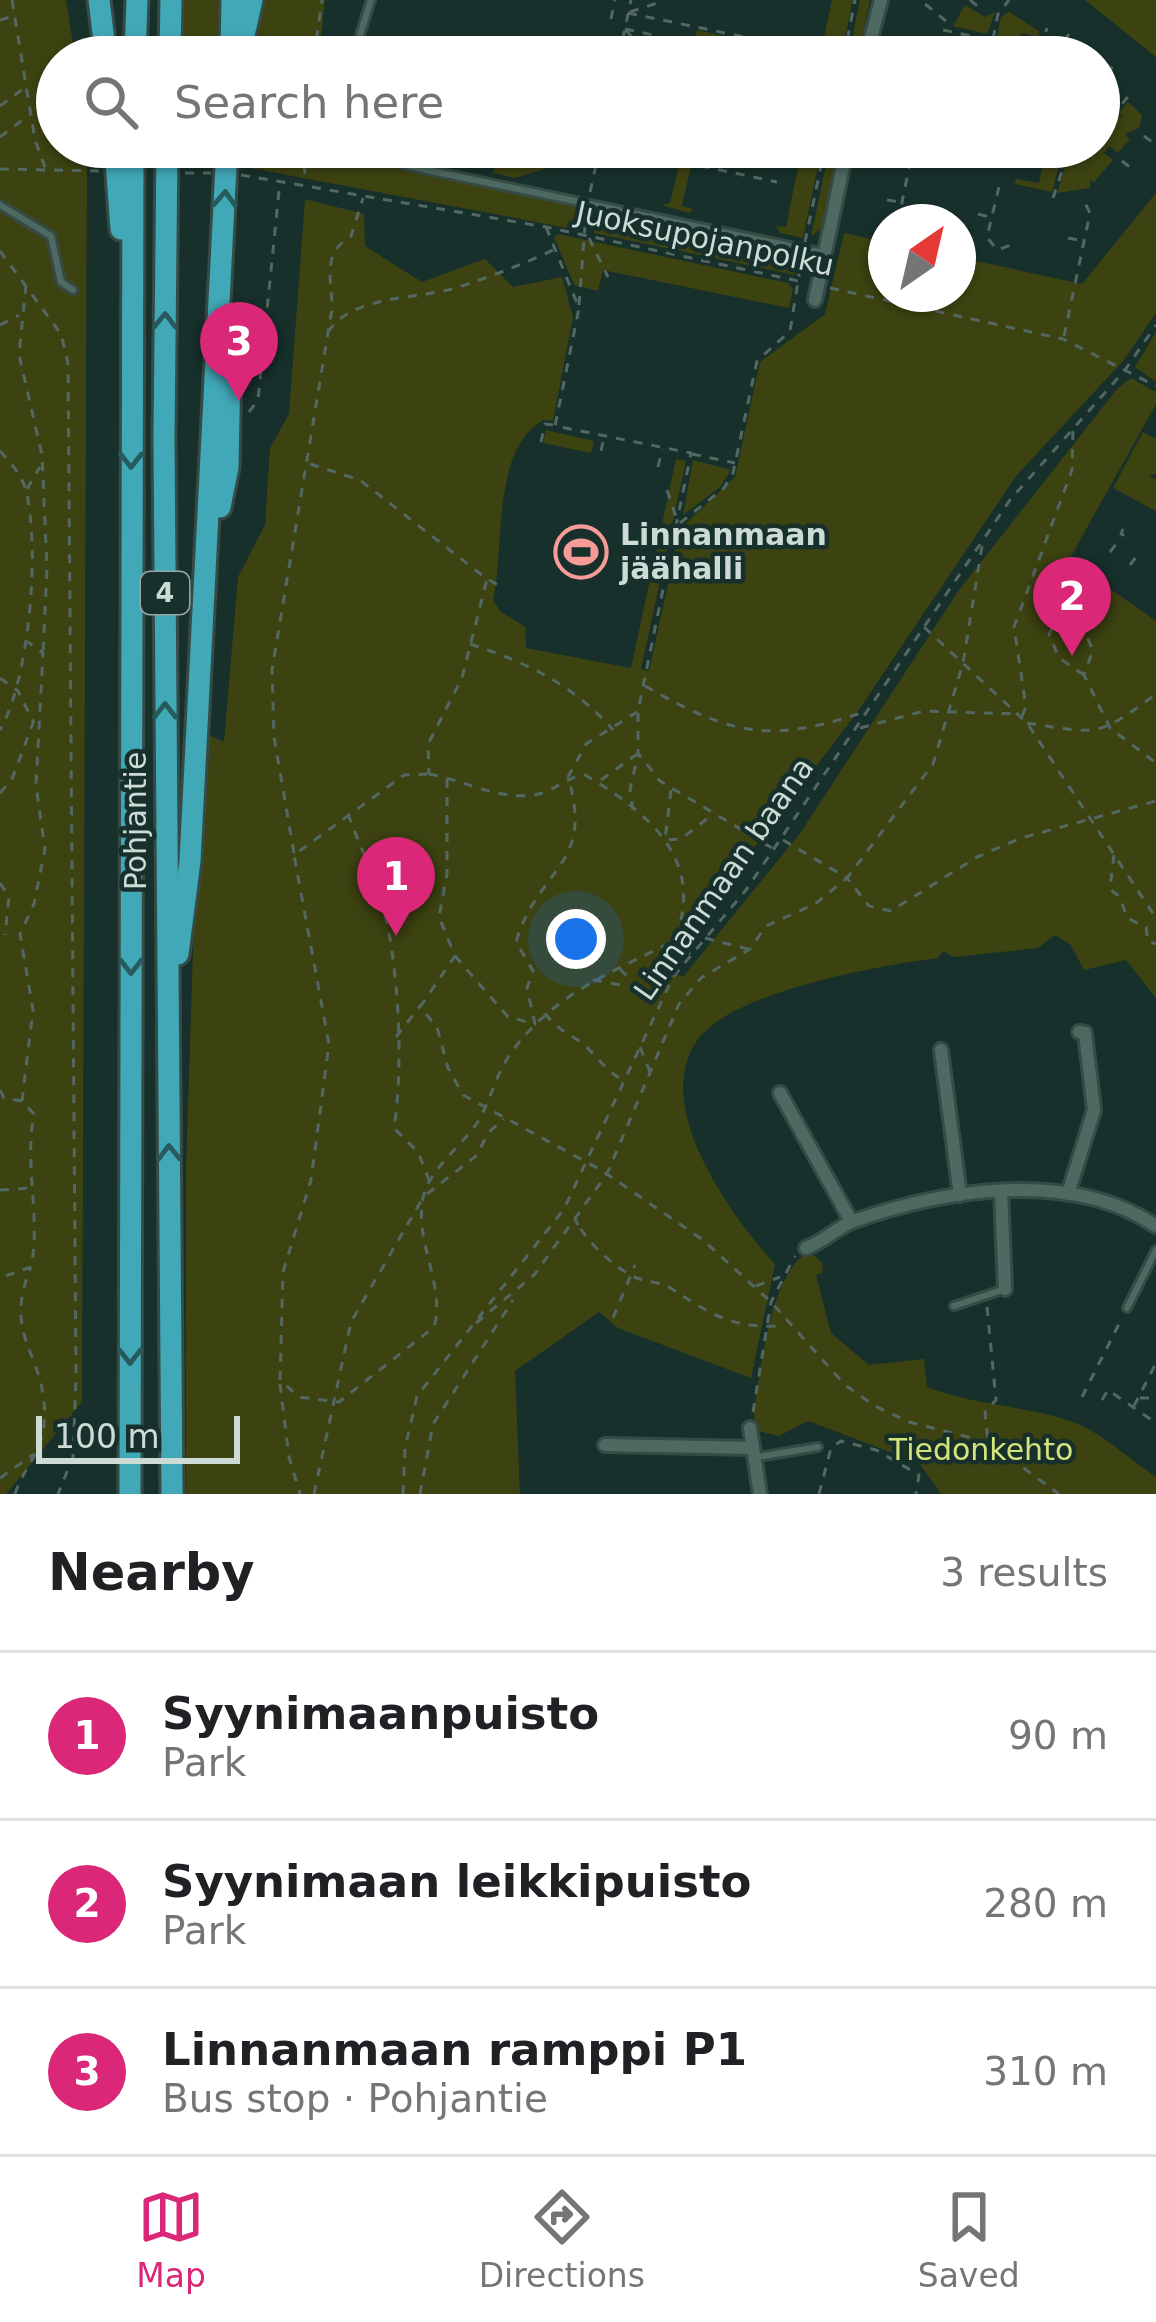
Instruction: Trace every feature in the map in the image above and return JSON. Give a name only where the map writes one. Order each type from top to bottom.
[{"type":"highway","points":[[100,0],[104,36]]},
{"type":"highway","points":[[136,36],[137,0]]},
{"type":"highway","points":[[170,36],[171,0]]},
{"type":"highway","points":[[232,0],[234,36]]},
{"type":"highway","points":[[241,36],[252,0]]},
{"type":"highway","points":[[117,168],[132,301]]},
{"type":"highway","name":"Pohjantie","points":[[130,1494],[134,168]]},
{"type":"highway","name":"Pohjantie","points":[[167,168],[172,1494]]},
{"type":"highway","points":[[167,1038],[190,861],[206,572],[228,467],[231,349],[221,272],[226,168]]},
{"type":"street","points":[[872,36],[881,0]]},
{"type":"street","points":[[815,300],[842,168]]},
{"type":"street","points":[[1067,1194],[1094,1110],[1085,1033],[1079,1032]]},
{"type":"street","points":[[940,1050],[960,1195]]},
{"type":"street","points":[[780,1094],[851,1221]]},
{"type":"street","points":[[1001,1191],[1005,1289]]},
{"type":"street","points":[[806,1248],[828,1241],[851,1221],[960,1195],[1001,1191],[1067,1194],[1156,1226]]},
{"type":"street","points":[[750,1428],[760,1494]]},
{"type":"street","points":[[605,1445],[756,1453]]},
{"type":"lane","points":[[360,36],[371,0]]},
{"type":"lane","points":[[418,168],[824,253]]},
{"type":"lane","points":[[0,206],[51,236],[61,283],[74,290]]},
{"type":"lane","points":[[1127,1307],[1156,1250]]},
{"type":"lane","points":[[955,1306],[985,1300],[1005,1289]]},
{"type":"lane","points":[[756,1453],[818,1447]]},
{"type":"path","points":[[12,0],[36,133]]},
{"type":"path","points":[[317,36],[322,0]]},
{"type":"path","points":[[611,19],[617,0],[631,1],[624,36]]},
{"type":"path","points":[[848,36],[856,0]]},
{"type":"path","points":[[970,0],[984,11]]},
{"type":"path","points":[[994,36],[998,14],[1009,0]]},
{"type":"path","points":[[628,13],[660,2]]},
{"type":"path","points":[[926,4],[946,21]]},
{"type":"path","points":[[628,13],[728,36]]},
{"type":"path","points":[[0,20],[15,16]]},
{"type":"path","points":[[1044,36],[1047,28]]},
{"type":"path","points":[[625,29],[631,36]]},
{"type":"path","points":[[943,30],[973,36]]},
{"type":"path","points":[[0,98],[3,105],[28,85]]},
{"type":"path","points":[[1120,107],[1130,94]]},
{"type":"path","points":[[0,136],[20,127],[31,114]]},
{"type":"path","points":[[1144,136],[1156,146]]},
{"type":"path","points":[[1122,161],[1131,168]]},
{"type":"path","points":[[304,168],[306,184]]},
{"type":"path","points":[[555,426],[579,308],[596,168]]},
{"type":"path","points":[[711,168],[777,182]]},
{"type":"path","points":[[679,524],[724,488],[735,463],[757,361],[790,331],[821,168]]},
{"type":"path","points":[[887,200],[902,203],[909,168]]},
{"type":"path","points":[[1053,198],[1063,168]]},
{"type":"path","points":[[0,169],[100,171]]},
{"type":"path","points":[[183,172],[216,173]]},
{"type":"path","name":"Juoksupojanpolku","points":[[233,174],[546,227],[1063,339],[1156,386]]},
{"type":"path","points":[[238,415],[251,411],[258,400],[280,179]]},
{"type":"path","points":[[999,187],[990,245],[1002,249],[1012,238]]},
{"type":"path","points":[[300,1494],[289,1457],[280,1380],[283,1271],[311,1180],[329,1044],[274,737],[272,670],[309,464],[327,334],[329,261],[332,250],[351,236],[364,195]]},
{"type":"path","points":[[1063,339],[1090,213],[1085,203]]},
{"type":"path","points":[[978,214],[992,217]]},
{"type":"path","points":[[546,227],[579,308]]},
{"type":"path","points":[[585,236],[608,277]]},
{"type":"path","points":[[1068,238],[1084,242]]},
{"type":"path","points":[[327,334],[337,320],[354,310],[458,287],[556,248]]},
{"type":"path","points":[[0,251],[64,340],[68,363],[76,1376],[73,1457],[58,1494]]},
{"type":"path","points":[[22,1100],[33,1010],[20,934],[34,904],[45,849],[36,729],[47,552],[41,465],[19,355],[25,284]]},
{"type":"path","points":[[0,325],[20,315]]},
{"type":"path","name":"Linnanmaan baana","points":[[403,1494],[407,1435],[417,1396],[540,1246],[587,1165],[656,1006],[690,954],[782,839],[983,538],[1125,370],[1156,325]]},
{"type":"path","points":[[542,442],[545,424],[735,463]]},
{"type":"path","points":[[1019,716],[1026,707],[1014,628],[1072,470],[1073,428]]},
{"type":"path","points":[[601,452],[604,436]]},
{"type":"path","points":[[658,467],[662,448]]},
{"type":"path","points":[[0,451],[26,491]]},
{"type":"path","points":[[633,810],[630,789],[638,753],[638,711],[691,453]]},
{"type":"path","points":[[309,464],[360,480],[500,586]]},
{"type":"path","points":[[0,730],[17,690],[28,642],[26,491],[41,465]]},
{"type":"path","points":[[668,490],[679,524]]},
{"type":"path","points":[[1123,529],[1121,534],[1130,538]]},
{"type":"path","points":[[598,1169],[638,1112],[640,1090],[680,1004],[701,978],[750,949],[766,926],[814,904],[847,878],[933,764],[963,663],[983,538]]},
{"type":"path","points":[[1111,552],[1117,543]]},
{"type":"path","points":[[1130,565],[1136,557]]},
{"type":"path","points":[[429,774],[428,744],[462,678],[488,579]]},
{"type":"path","points":[[1084,675],[1093,650],[1085,633],[1066,621],[1055,624],[1049,634],[1060,658],[1084,675],[1110,728],[1156,763]]},
{"type":"path","points":[[924,627],[1027,723],[1156,918]]},
{"type":"path","points":[[28,642],[43,653]]},
{"type":"path","points":[[469,644],[536,669],[594,707],[613,730]]},
{"type":"path","points":[[0,678],[17,690],[36,729]]},
{"type":"path","points":[[644,685],[726,728],[754,734],[789,734],[868,711]]},
{"type":"path","points":[[1027,723],[1094,733],[1110,728],[1156,694]]},
{"type":"path","points":[[535,1024],[527,988],[533,971],[515,942],[524,914],[573,851],[578,811],[568,777],[586,744],[638,711]]},
{"type":"path","points":[[855,729],[904,713],[1019,716]]},
{"type":"path","points":[[0,794],[12,779],[33,723]]},
{"type":"path","points":[[598,782],[638,753]]},
{"type":"path","points":[[638,753],[671,789],[774,849]]},
{"type":"path","points":[[294,855],[404,775],[429,774],[496,793],[533,796],[568,777],[585,775],[665,840],[685,871],[686,911],[674,941],[592,980],[544,1013],[507,1059],[484,1108],[430,1182],[351,1322],[329,1402],[314,1494]]},
{"type":"path","points":[[447,777],[447,874],[439,917],[455,956],[508,1017],[535,1024]]},
{"type":"path","points":[[665,840],[671,789]]},
{"type":"path","points":[[782,839],[847,878],[869,906],[891,911],[977,857],[1021,838],[1156,801]]},
{"type":"path","points":[[348,814],[380,896],[392,956],[400,1090],[394,1128],[418,1152],[430,1182]]},
{"type":"path","points":[[665,840],[681,839],[714,814]]},
{"type":"path","points":[[1114,853],[1110,889],[1120,897],[1127,918],[1146,927],[1148,941],[1156,944]]},
{"type":"path","points":[[0,883],[9,897],[3,936],[20,934]]},
{"type":"path","points":[[705,938],[750,949]]},
{"type":"path","points":[[674,941],[690,954]]},
{"type":"path","points":[[395,1038],[455,956]]},
{"type":"path","points":[[619,968],[656,1006]]},
{"type":"path","points":[[592,980],[638,988]]},
{"type":"path","points":[[421,1005],[437,1027],[448,1068],[464,1095],[607,1174],[703,1240],[771,1302],[845,1385],[875,1406],[909,1421],[988,1442],[1059,1494]]},
{"type":"path","points":[[544,1013],[558,1033],[583,1043],[597,1065],[623,1080]]},
{"type":"path","points":[[638,1043],[651,1073]]},
{"type":"path","points":[[0,1090],[4,1098]]},
{"type":"path","points":[[4,1098],[22,1100],[34,1114],[28,1147],[38,1238],[17,1297],[17,1329],[37,1359],[44,1429],[15,1494]]},
{"type":"path","points":[[0,1106],[4,1098]]},
{"type":"path","points":[[422,1200],[476,1156],[489,1132],[504,1119]]},
{"type":"path","points":[[420,1494],[433,1424],[517,1294],[576,1222],[607,1174],[611,1156]]},
{"type":"path","points":[[0,1190],[33,1188]]},
{"type":"path","points":[[280,1380],[299,1397],[340,1402],[434,1327],[438,1314],[423,1250],[422,1200]]},
{"type":"path","points":[[576,1222],[606,1257],[639,1280],[668,1287],[707,1314],[752,1329],[778,1326]]},
{"type":"path","points":[[750,1428],[771,1302],[782,1276],[806,1248]]},
{"type":"path","points":[[613,1318],[635,1265]]},
{"type":"path","points":[[0,1278],[31,1267]]},
{"type":"path","points":[[754,1287],[782,1276]]},
{"type":"path","points":[[470,1327],[517,1294]]},
{"type":"path","points":[[985,1300],[996,1400],[985,1412],[988,1442]]},
{"type":"path","points":[[1082,1396],[1127,1307]]},
{"type":"path","points":[[1134,1408],[1156,1363]]},
{"type":"path","points":[[1102,1400],[1108,1390],[1156,1423]]},
{"type":"path","points":[[1138,1398],[1154,1399]]},
{"type":"path","points":[[819,1494],[831,1448],[841,1441],[876,1450],[919,1474],[916,1494]]},
{"type":"path","points":[[1,1478],[16,1462],[36,1453]]},
{"type":"path","points":[[1,1478],[20,1482]]},
{"type":"green space","points":[[0,0],[66,0],[72,36],[36,36],[36,168],[87,168],[82,1402],[6,1494],[0,1494]]},
{"type":"green space","points":[[183,0],[222,0],[221,36],[182,36]]},
{"type":"green space","points":[[256,0],[325,0],[321,36],[249,36]]},
{"type":"green space","points":[[832,0],[853,0],[845,36],[824,36]]},
{"type":"green space","points":[[860,0],[870,0],[862,36],[852,36]]},
{"type":"green space","points":[[1085,0],[1156,0],[1156,57]]},
{"type":"green space","points":[[965,5],[985,17],[995,12],[987,34],[953,26]]},
{"type":"green space","points":[[1009,12],[1039,31],[1038,36],[997,36],[1001,17]]},
{"type":"green space","points":[[1128,102],[1142,115],[1139,128],[1125,134],[1130,139],[1120,151],[1123,117],[1120,112]]},
{"type":"green space","points":[[250,168],[395,168],[582,206],[573,229]]},
{"type":"green space","points":[[495,168],[548,168],[515,178],[493,173]]},
{"type":"green space","points":[[678,168],[691,168],[682,206],[693,209],[689,213],[661,205],[670,203]]},
{"type":"green space","points":[[798,168],[818,168],[803,238],[780,233],[776,226],[786,227]]},
{"type":"green space","points":[[826,168],[835,168],[823,227],[811,236]]},
{"type":"green space","points":[[1042,168],[1058,168],[1052,192],[1015,184],[1016,179],[1039,183]]},
{"type":"green space","points":[[1065,168],[1106,168],[1094,182],[1090,180],[1090,188],[1057,193]]},
{"type":"green space","points":[[1156,193],[1156,313],[1124,360],[1016,476],[856,714],[663,967],[683,977],[801,832],[959,590],[1117,389],[1131,378],[1156,392],[1156,404],[1069,560],[1156,621],[1156,998],[1126,960],[1084,970],[1070,944],[1055,935],[1038,948],[954,957],[943,951],[938,958],[808,984],[739,1009],[713,1024],[696,1042],[685,1069],[684,1098],[703,1160],[738,1218],[775,1264],[751,1378],[618,1328],[599,1312],[515,1371],[520,1494],[186,1494],[186,1168],[200,731],[224,742],[238,577],[265,525],[270,448],[289,414],[305,199],[364,214],[365,246],[422,282],[485,259],[513,287],[562,277],[573,317],[553,421],[544,420],[527,434],[515,453],[503,501],[493,600],[500,611],[525,627],[526,648],[631,668],[676,459],[686,461],[641,669],[649,671],[680,529],[735,477],[760,362],[825,314],[844,233],[868,238],[868,312],[976,312],[976,261],[1082,284]]},
{"type":"green space","points":[[594,209],[800,252],[795,275],[594,233]]},
{"type":"green space","points":[[558,234],[788,283],[793,289],[789,308],[603,270],[598,291],[574,285],[554,237]]},
{"type":"green space","points":[[1156,332],[1156,382],[1135,367]]},
{"type":"green space","points":[[546,430],[594,441],[591,453],[543,443]]},
{"type":"green space","points":[[1143,432],[1156,439],[1156,474],[1148,475],[1156,480],[1156,511],[1113,488]]},
{"type":"green space","points":[[693,460],[731,470],[720,487],[683,515]]},
{"type":"green space","name":"Tiedonkehto","points":[[810,1251],[822,1263],[823,1272],[816,1275],[831,1333],[869,1365],[924,1359],[927,1387],[1079,1424],[1156,1477],[1156,1494],[941,1494],[919,1463],[808,1421],[779,1436],[755,1430],[760,1371],[777,1299],[796,1262]]},
{"type":"place","name":"Linnanmaan ramppi P1","points":[[239,401]]},
{"type":"place","name":"Linnanmaan jäähalli","points":[[581,552]]},
{"type":"place","name":"Syynimaan leikkipuisto","points":[[1072,656]]},
{"type":"place","name":"Syynimaanpuisto","points":[[396,936]]}]
